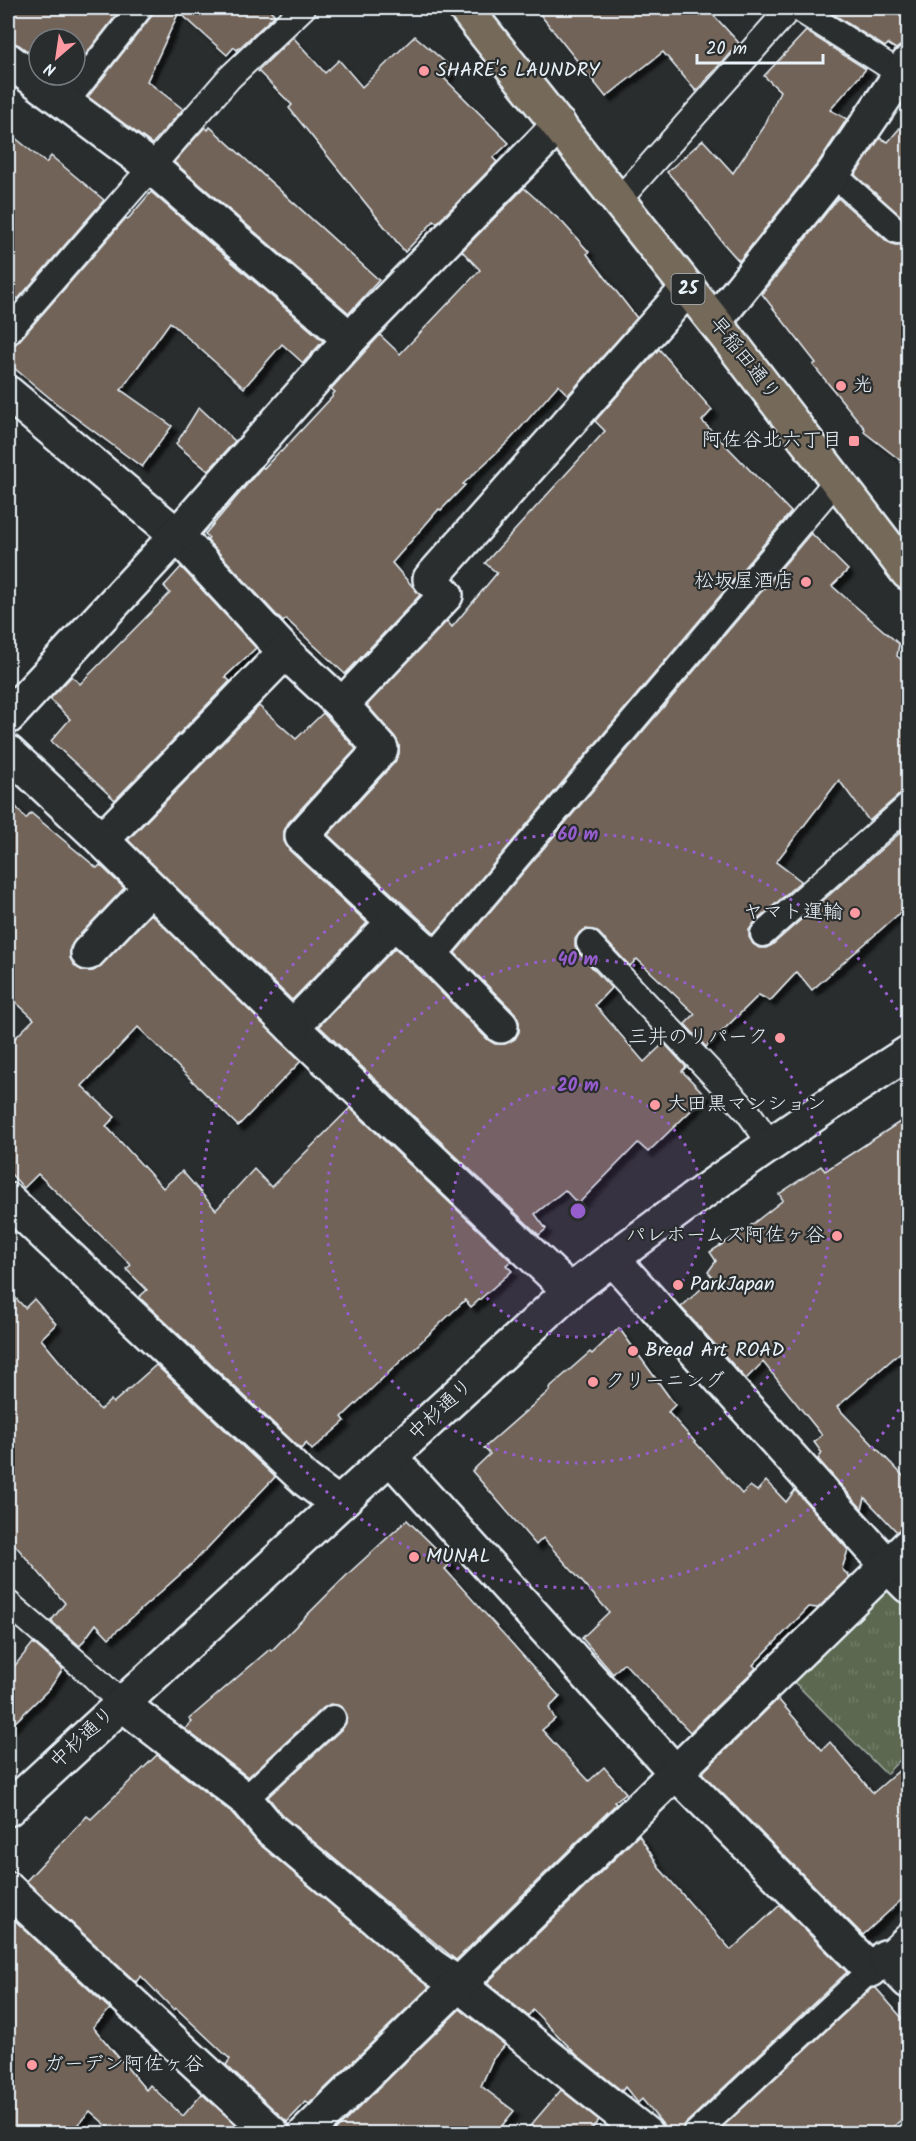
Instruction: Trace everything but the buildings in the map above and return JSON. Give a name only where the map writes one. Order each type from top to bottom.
[{"type":"main road","name":"早稲田通り","points":[[465,8],[715,321],[908,572]]},
{"type":"street","points":[[8,60],[150,166],[350,339]]},
{"type":"street","points":[[715,321],[833,174],[904,68]]},
{"type":"street","points":[[8,717],[177,535],[350,339],[559,125]]},
{"type":"street","points":[[342,705],[446,595],[430,579],[688,288]]},
{"type":"street","points":[[8,393],[177,535],[285,652],[342,705],[381,749],[303,836],[433,957],[501,1026]]},
{"type":"street","points":[[102,840],[285,652]]},
{"type":"street","points":[[8,753],[102,840],[292,1027],[570,1291]]},
{"type":"street","points":[[88,953],[150,888]]},
{"type":"street","points":[[292,1027],[394,922]]},
{"type":"street","name":"中杉通り","points":[[8,1809],[570,1291],[612,1258],[771,1145],[909,1053]]},
{"type":"street","points":[[8,1200],[306,1480],[338,1504]]},
{"type":"street","points":[[312,2131],[458,1984],[677,1774],[902,1566],[612,1258]]},
{"type":"street","points":[[390,1456],[677,1774],[878,1963],[909,1981]]},
{"type":"street","points":[[121,1703],[245,1799],[270,1829],[433,1967],[458,1984],[646,2133]]},
{"type":"street","points":[[8,1889],[273,2133]]},
{"type":"lane","points":[[66,102],[140,8]]},
{"type":"lane","points":[[8,332],[150,166],[229,78],[303,8]]},
{"type":"lane","points":[[619,200],[790,8]]},
{"type":"lane","points":[[797,8],[904,68]]},
{"type":"lane","points":[[833,174],[897,231]]},
{"type":"lane","points":[[433,957],[837,480]]},
{"type":"lane","points":[[764,934],[909,806]]},
{"type":"lane","points":[[588,943],[747,1112],[771,1145]]},
{"type":"lane","points":[[8,1603],[121,1703]]},
{"type":"lane","points":[[245,1799],[333,1718]]},
{"type":"lane","points":[[695,2133],[909,1935]]},
{"type":"green space","points":[[885,1590],[898,1590],[908,1601],[908,1752],[886,1774],[793,1681]]},
{"type":"place","name":"SHARE's LAUNDRY","points":[[424,71]]},
{"type":"place","name":"光","points":[[841,386]]},
{"type":"place","name":"阿佐谷北六丁目","points":[[854,441]]},
{"type":"place","name":"松坂屋酒店","points":[[806,582]]},
{"type":"place","name":"ヤマト運輸","points":[[855,913]]},
{"type":"place","name":"三井のリパーク","points":[[780,1038]]},
{"type":"place","name":"大田黒マンション","points":[[655,1105]]},
{"type":"place","name":"パレホームズ阿佐ヶ谷","points":[[837,1236]]},
{"type":"place","name":"ParkJapan","points":[[678,1285]]},
{"type":"place","name":"Bread Art ROAD","points":[[633,1351]]},
{"type":"place","name":"クリーニング","points":[[593,1382]]},
{"type":"place","name":"MUNAL","points":[[414,1557]]},
{"type":"place","name":"ガーデン阿佐ヶ谷","points":[[32,2065]]}]
